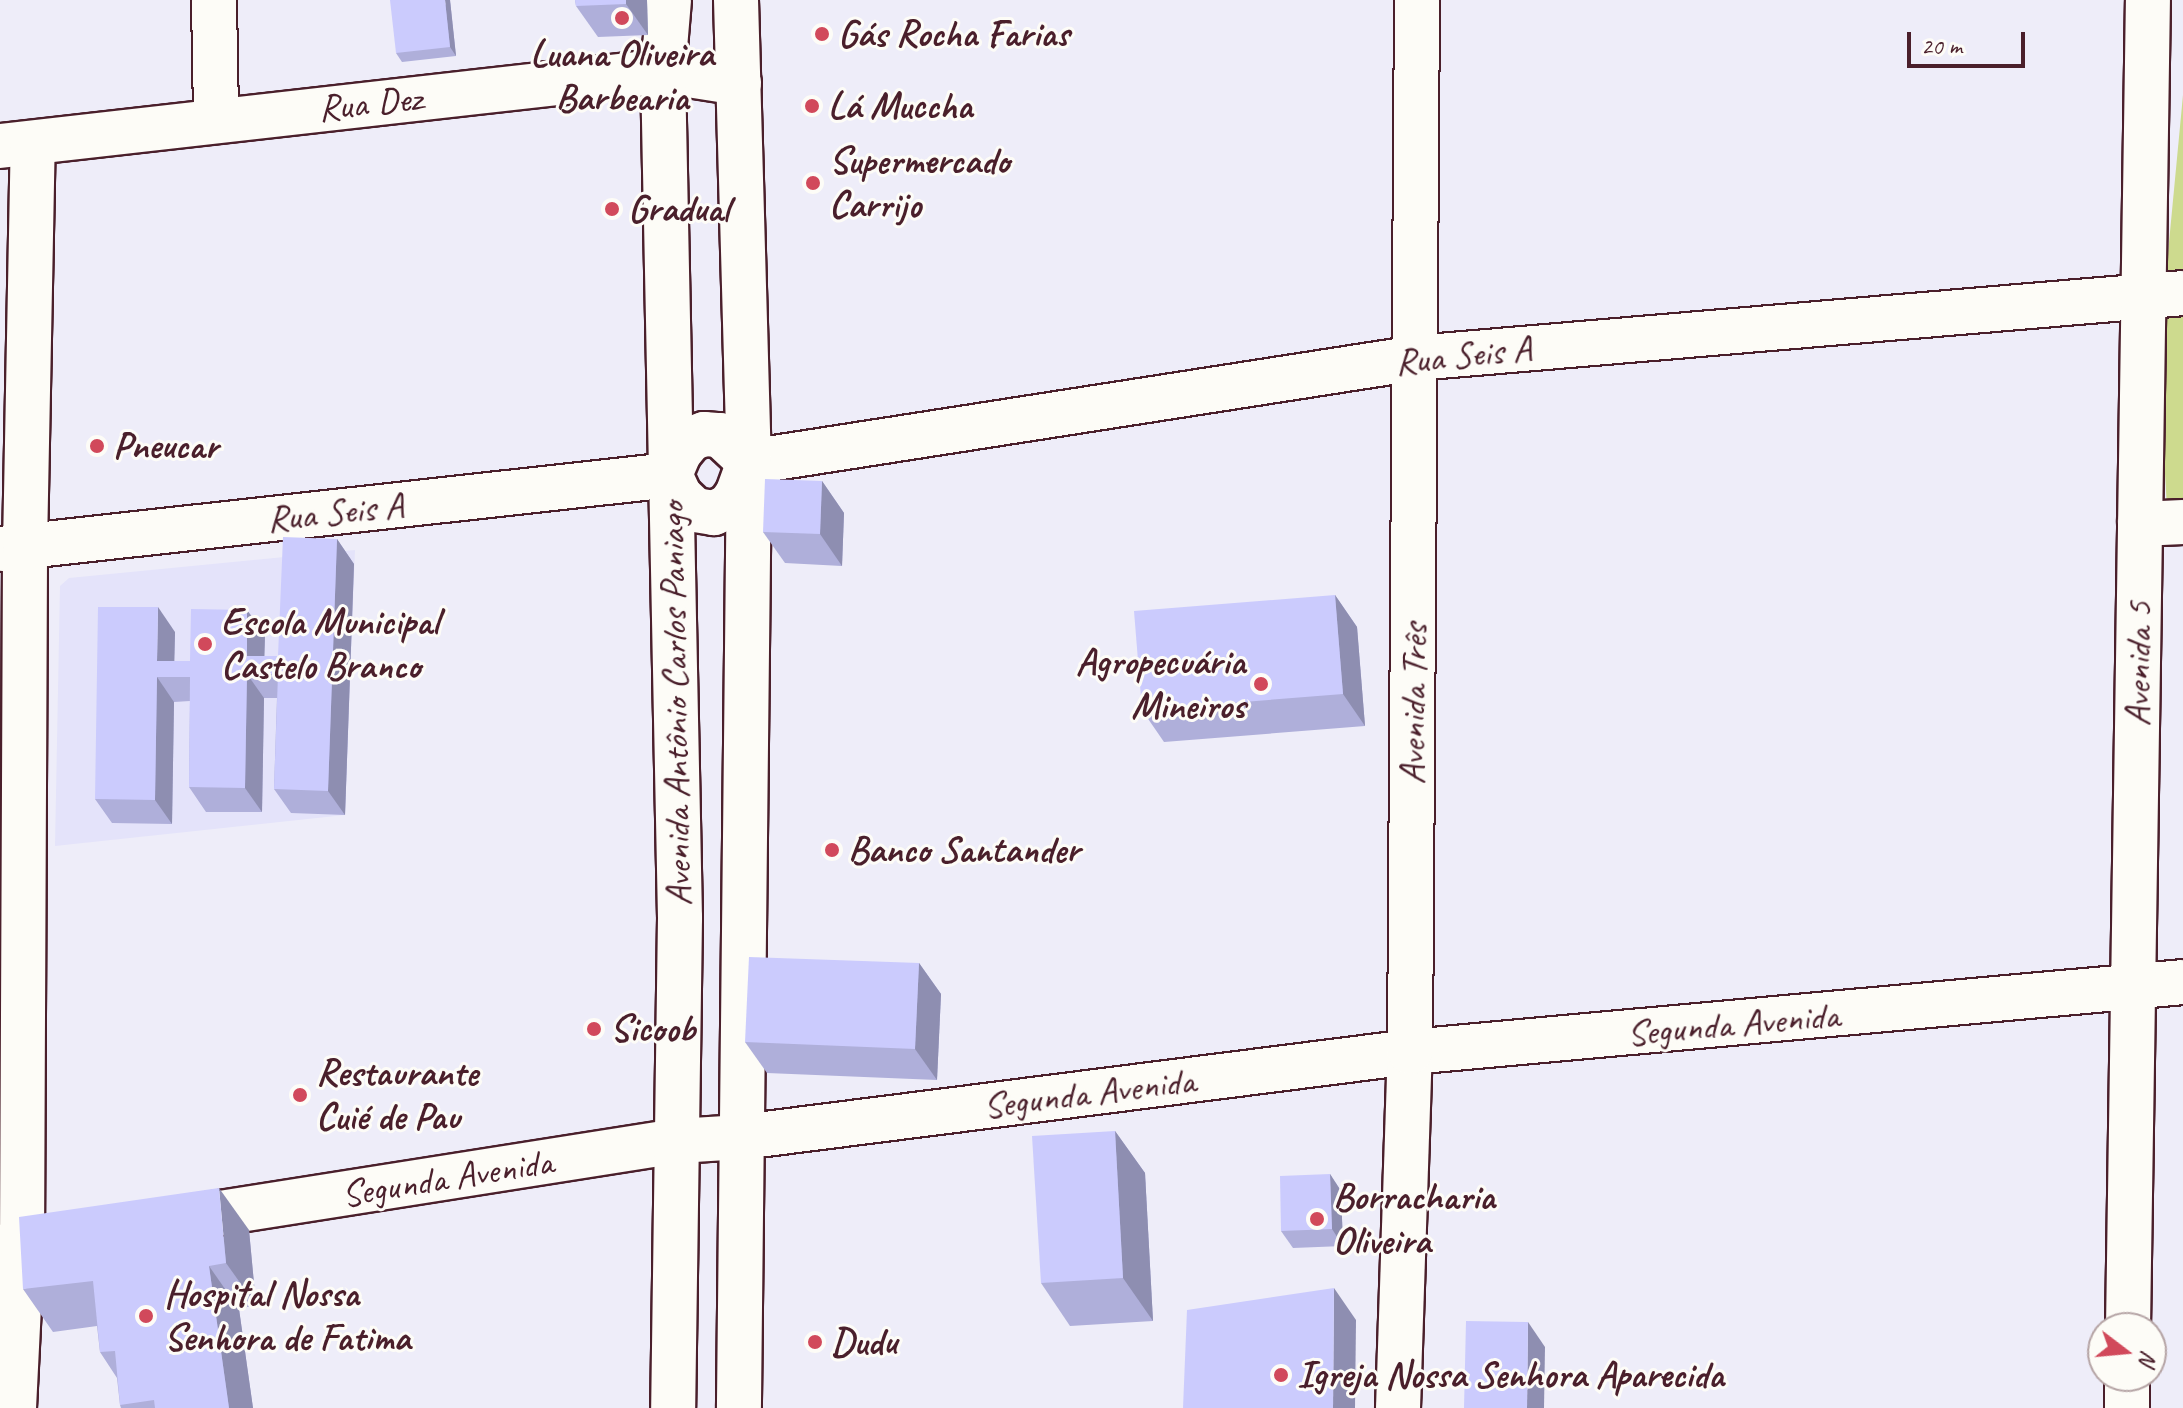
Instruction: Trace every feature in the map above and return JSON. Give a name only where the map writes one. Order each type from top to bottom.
[{"type":"street","points":[[214,0],[216,120]]},
{"type":"street","name":"Avenida Antônio Carlos Paniago","points":[[669,0],[663,71],[680,918],[673,1408]]},
{"type":"street","name":"Avenida Antônio Carlos Paniago","points":[[736,0],[749,462],[739,1408]]},
{"type":"street","name":"Avenida Três","points":[[1398,1408],[1410,1052],[1417,0]]},
{"type":"street","name":"Avenida 5","points":[[2128,1312],[2140,524],[2163,295],[2165,48],[2148,0]]},
{"type":"street","name":"Rua Dez","points":[[16,145],[663,71],[739,83]]},
{"type":"street","points":[[14,1408],[11,1246],[12,548],[16,145]]},
{"type":"street","name":"Rua Seis A","points":[[749,462],[1416,358],[2163,295]]},
{"type":"street","points":[[704,434],[720,435],[749,462],[738,493],[729,506],[714,513],[695,510],[680,496],[670,475],[680,452],[691,439],[704,434]]},
{"type":"street","name":"Rua Seis A","points":[[12,548],[670,475]]},
{"type":"street","points":[[2140,524],[2183,522]]},
{"type":"street","points":[[680,918],[746,915]]},
{"type":"street","name":"Segunda Avenida","points":[[11,1246],[677,1141],[742,1137],[1410,1052],[2133,989],[2183,982]]},
{"type":"shaded area","name":"Escola Municipal Castelo Branco","points":[[355,550],[345,815],[55,846],[60,586],[69,578]]},
{"type":"green space","points":[[2183,95],[2183,273],[2166,274]]},
{"type":"green space","points":[[2183,307],[2183,506],[2167,507],[2155,310]]},
{"type":"building","points":[[390,0],[445,0],[450,47],[396,53]]},
{"type":"building","points":[[575,0],[626,0],[626,4],[576,6]]},
{"type":"building","points":[[765,479],[822,481],[820,534],[763,532]]},
{"type":"building","points":[[283,537],[337,539],[328,791],[274,789],[278,674],[247,674],[245,788],[189,787],[190,677],[157,677],[155,800],[95,799],[98,607],[158,607],[157,661],[190,661],[191,609],[247,610],[247,656],[278,656]]},
{"type":"building","points":[[1335,595],[1343,694],[1142,710],[1134,611]]},
{"type":"building","points":[[749,957],[919,963],[915,1049],[745,1042]]},
{"type":"building","points":[[1115,1131],[1123,1278],[1041,1283],[1032,1136]]},
{"type":"building","points":[[1330,1174],[1332,1229],[1281,1231],[1280,1176]]},
{"type":"building","name":"Hospital Nossa Senhora de Fatima","points":[[219,1188],[226,1263],[209,1266],[229,1408],[155,1408],[154,1400],[120,1405],[115,1351],[100,1352],[93,1281],[23,1289],[19,1217]]},
{"type":"building","points":[[1334,1288],[1333,1408],[1183,1408],[1187,1310]]},
{"type":"building","points":[[1466,1321],[1528,1322],[1527,1408],[1464,1408]]},
{"type":"place","name":"Luana Oliveira Barbearia","points":[[622,18]]},
{"type":"place","name":"Gás Rocha Farias","points":[[822,34]]},
{"type":"place","name":"Lá Muccha","points":[[812,106]]},
{"type":"place","name":"Supermercado Carrijo","points":[[813,183]]},
{"type":"place","name":"Gradual","points":[[612,209]]},
{"type":"place","name":"Pneucar","points":[[97,446]]},
{"type":"place","name":"Escola Municipal Castelo Branco","points":[[205,644]]},
{"type":"place","name":"Agropecuária Mineiros","points":[[1261,684]]},
{"type":"place","name":"Banco Santander","points":[[832,850]]},
{"type":"place","name":"Sicoob","points":[[594,1029]]},
{"type":"place","name":"Restaurante Cuié de Pau","points":[[300,1095]]},
{"type":"place","name":"Borracharia Oliveira","points":[[1317,1219]]},
{"type":"place","name":"Hospital Nossa Senhora de Fatima","points":[[146,1316]]},
{"type":"place","name":"Dudu","points":[[815,1342]]},
{"type":"place","name":"Igreja Nossa Senhora Aparecida","points":[[1281,1375]]}]
